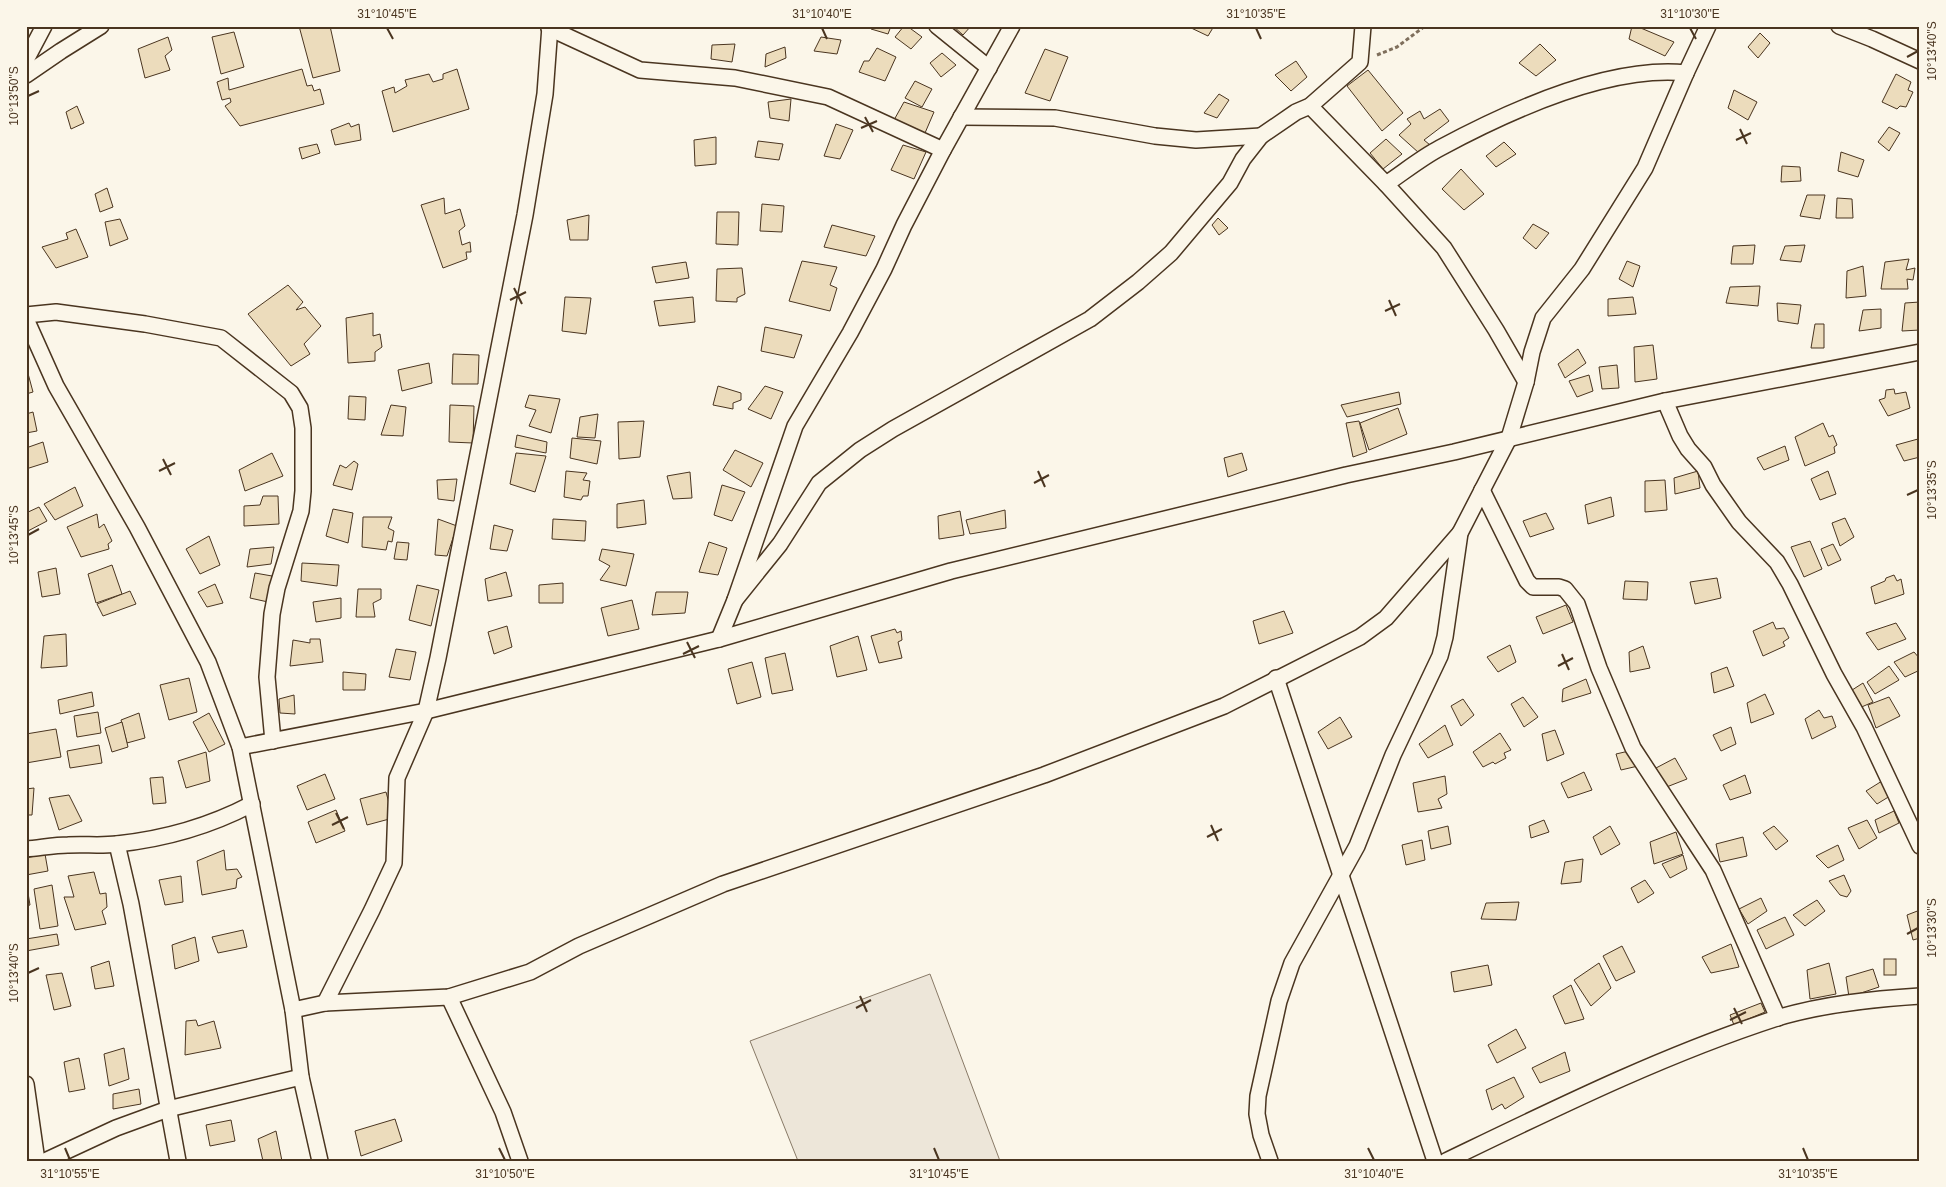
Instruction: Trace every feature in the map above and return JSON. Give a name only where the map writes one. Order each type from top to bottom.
[{"type":"street","points":[[26,60],[44,26]]},
{"type":"street","points":[[26,75],[101,26]]},
{"type":"street","points":[[937,26],[989,68]]},
{"type":"street","points":[[719,640],[735,600],[795,426],[850,333],[943,150],[1012,26]]},
{"type":"street","points":[[735,600],[780,544],[819,483],[860,450],[893,429],[1090,319],[1138,282],[1171,252],[1230,183],[1243,159],[1261,136],[1289,117],[1310,106],[1360,62],[1363,26]]},
{"type":"street","points":[[293,1010],[325,1003],[449,997],[530,972],[579,946],[723,884],[1035,778],[1224,706],[1360,637],[1386,618],[1460,533],[1509,438],[1543,318],[1582,269],[1644,168],[1708,26]]},
{"type":"street","points":[[1839,26],[1920,61]]},
{"type":"street","points":[[325,1003],[394,863],[397,778],[426,711],[438,658],[525,215],[545,94],[549,27],[640,70],[735,78],[828,97],[943,150]]},
{"type":"street","points":[[1386,184],[1439,148],[1531,105],[1593,82],[1657,71],[1686,73]]},
{"type":"street","points":[[1310,106],[1386,184],[1444,248],[1526,382]]},
{"type":"street","points":[[961,118],[1055,118],[1155,136],[1196,140],[1261,136]]},
{"type":"street","points":[[26,315],[56,312],[210,334],[221,338],[232,346],[291,393],[300,408],[303,428],[303,491],[301,511],[277,588],[272,614],[267,677],[273,741]]},
{"type":"street","points":[[26,320],[56,386],[137,527],[208,662],[240,747],[293,1010],[301,1077],[320,1161]]},
{"type":"street","points":[[240,747],[426,711],[719,640],[951,571],[1337,477],[1454,452],[1665,400],[1920,352]]},
{"type":"street","points":[[1665,400],[1688,450],[1704,467],[1713,485],[1739,522],[1777,562],[1790,584],[1834,674],[1864,727],[1920,846]]},
{"type":"street","points":[[1482,490],[1527,581],[1533,587],[1559,587],[1564,589],[1577,604],[1599,668],[1633,748],[1713,870],[1778,1018]]},
{"type":"street","points":[[1270,1161],[1261,1135],[1257,1114],[1258,1096],[1279,1001],[1292,963],[1357,846],[1394,755],[1440,656],[1445,637],[1460,533]]},
{"type":"street","points":[[1276,678],[1435,1161]]},
{"type":"street","points":[[26,849],[68,844],[117,844],[162,836],[201,827],[252,804]]},
{"type":"street","points":[[117,844],[131,904],[178,1161]]},
{"type":"street","points":[[1446,1161],[1582,1096],[1697,1048],[1778,1018],[1825,1007],[1881,998],[1920,996]]},
{"type":"street","points":[[449,997],[503,1112],[520,1161]]},
{"type":"street","points":[[45,1161],[116,1128],[168,1109],[301,1077]]},
{"type":"street","points":[[26,1084],[37,1161]]},
{"type":"path","points":[[1360,62],[1398,47],[1424,26]]},
{"type":"shaded area","points":[[930,974],[1000,1161],[798,1161],[750,1041]]},
{"type":"building","points":[[299,26],[330,26],[340,71],[313,78]]},
{"type":"building","points":[[873,26],[891,26],[888,34],[871,29]]},
{"type":"building","points":[[904,26],[907,26],[922,37],[911,49],[895,37]]},
{"type":"building","points":[[953,26],[971,26],[963,35]]},
{"type":"building","points":[[1187,26],[1214,26],[1208,36]]},
{"type":"building","points":[[1632,26],[1674,42],[1665,56],[1629,39]]},
{"type":"building","points":[[234,32],[244,67],[221,74],[212,37]]},
{"type":"building","points":[[1760,33],[1770,43],[1758,58],[1748,47]]},
{"type":"building","points":[[168,37],[172,50],[165,56],[170,70],[145,78],[138,49]]},
{"type":"building","points":[[821,37],[841,40],[837,54],[814,51]]},
{"type":"building","points":[[735,44],[732,62],[711,59],[712,45]]},
{"type":"building","points":[[1540,44],[1556,60],[1536,76],[1519,63]]},
{"type":"building","points":[[785,47],[786,58],[765,67],[766,54]]},
{"type":"building","points":[[877,48],[896,57],[885,81],[859,72],[864,61],[869,61]]},
{"type":"building","points":[[1045,49],[1068,57],[1050,101],[1025,93]]},
{"type":"building","points":[[942,53],[956,65],[941,77],[930,63]]},
{"type":"building","points":[[1296,61],[1307,77],[1291,91],[1275,75]]},
{"type":"building","points":[[302,69],[307,86],[312,85],[314,91],[320,89],[324,104],[240,126],[225,106],[231,102],[230,98],[222,100],[217,82],[228,78],[229,90]]},
{"type":"building","points":[[457,69],[469,109],[393,132],[382,91],[394,87],[395,93],[407,86],[405,80],[429,74],[433,82],[443,79],[443,74]]},
{"type":"building","points":[[1368,70],[1403,113],[1382,131],[1347,86]]},
{"type":"building","points":[[1896,74],[1911,82],[1908,90],[1913,92],[1906,107],[1900,106],[1897,109],[1882,102]]},
{"type":"building","points":[[915,81],[932,89],[922,107],[905,98]]},
{"type":"building","points":[[1734,90],[1757,102],[1748,120],[1728,108]]},
{"type":"building","points":[[1219,94],[1229,100],[1217,118],[1204,113]]},
{"type":"building","points":[[791,99],[789,121],[770,118],[768,102]]},
{"type":"building","points":[[904,102],[934,112],[925,133],[894,120]]},
{"type":"building","points":[[77,106],[84,123],[71,129],[66,112]]},
{"type":"building","points":[[1440,109],[1449,121],[1424,140],[1430,145],[1419,153],[1399,135],[1411,124],[1407,119],[1420,111],[1424,119]]},
{"type":"building","points":[[349,123],[351,127],[359,124],[361,140],[335,145],[331,130]]},
{"type":"building","points":[[836,124],[853,130],[840,159],[824,156]]},
{"type":"building","points":[[1889,127],[1900,133],[1889,151],[1878,142]]},
{"type":"building","points":[[716,137],[716,164],[695,166],[694,140]]},
{"type":"building","points":[[1386,139],[1402,154],[1383,169],[1370,153]]},
{"type":"building","points":[[758,141],[783,144],[779,160],[755,157]]},
{"type":"building","points":[[1504,142],[1516,154],[1496,167],[1486,156]]},
{"type":"building","points":[[317,144],[320,153],[302,159],[299,148]]},
{"type":"building","points":[[903,145],[926,152],[914,179],[891,170]]},
{"type":"building","points":[[1841,152],[1864,160],[1858,177],[1838,171]]},
{"type":"building","points":[[1782,166],[1800,167],[1801,181],[1781,182]]},
{"type":"building","points":[[1461,169],[1484,194],[1464,210],[1442,189]]},
{"type":"building","points":[[107,188],[113,207],[100,212],[95,194]]},
{"type":"building","points":[[1807,195],[1825,195],[1820,219],[1800,216]]},
{"type":"building","points":[[444,198],[445,214],[460,209],[465,226],[459,231],[462,245],[470,242],[471,252],[466,252],[467,259],[443,268],[421,205]]},
{"type":"building","points":[[1837,198],[1852,199],[1853,218],[1836,218]]},
{"type":"building","points":[[762,204],[784,206],[782,232],[760,231]]},
{"type":"building","points":[[717,212],[739,212],[738,245],[716,244]]},
{"type":"building","points":[[589,215],[588,240],[570,240],[567,220]]},
{"type":"building","points":[[1218,218],[1228,228],[1219,235],[1212,225]]},
{"type":"building","points":[[120,219],[128,239],[110,246],[105,222]]},
{"type":"building","points":[[1533,224],[1549,233],[1536,249],[1523,238]]},
{"type":"building","points":[[832,225],[875,236],[866,256],[824,247]]},
{"type":"building","points":[[76,229],[88,257],[56,268],[42,247],[68,239],[66,233]]},
{"type":"building","points":[[1755,245],[1753,264],[1731,264],[1733,246]]},
{"type":"building","points":[[1805,245],[1801,262],[1780,260],[1785,246]]},
{"type":"building","points":[[1909,259],[1906,270],[1915,268],[1913,280],[1907,279],[1908,289],[1881,289],[1885,262]]},
{"type":"building","points":[[802,261],[837,267],[830,285],[837,288],[830,311],[789,301]]},
{"type":"building","points":[[1627,261],[1640,266],[1633,287],[1619,279]]},
{"type":"building","points":[[686,262],[689,278],[656,283],[652,267]]},
{"type":"building","points":[[1863,266],[1866,296],[1846,298],[1847,271]]},
{"type":"building","points":[[742,268],[745,294],[737,298],[737,302],[716,301],[717,269]]},
{"type":"building","points":[[288,285],[303,302],[296,310],[305,307],[321,326],[304,344],[310,354],[291,366],[248,314]]},
{"type":"building","points":[[1760,286],[1758,306],[1726,303],[1730,287]]},
{"type":"building","points":[[565,297],[591,298],[586,334],[562,331]]},
{"type":"building","points":[[693,297],[695,322],[659,326],[654,301]]},
{"type":"building","points":[[1633,297],[1636,314],[1608,316],[1608,299]]},
{"type":"building","points":[[1920,302],[1920,330],[1902,331],[1905,303]]},
{"type":"building","points":[[1777,303],[1801,305],[1798,324],[1778,321]]},
{"type":"building","points":[[1881,309],[1881,328],[1859,331],[1863,310]]},
{"type":"building","points":[[373,313],[373,336],[380,334],[382,347],[375,352],[375,361],[348,363],[346,318]]},
{"type":"building","points":[[1815,324],[1824,324],[1824,348],[1811,348]]},
{"type":"building","points":[[765,327],[802,335],[794,358],[761,351]]},
{"type":"building","points":[[1653,345],[1657,379],[1635,382],[1634,347]]},
{"type":"building","points":[[1578,349],[1586,363],[1565,378],[1558,364]]},
{"type":"building","points":[[453,354],[479,355],[478,384],[452,384]]},
{"type":"building","points":[[429,363],[432,383],[402,391],[398,370]]},
{"type":"building","points":[[1617,365],[1619,388],[1602,389],[1599,367]]},
{"type":"building","points":[[26,366],[33,392],[26,394]]},
{"type":"building","points":[[1589,375],[1593,391],[1577,397],[1569,381]]},
{"type":"building","points":[[718,386],[741,393],[741,400],[733,403],[733,409],[713,405]]},
{"type":"building","points":[[765,386],[783,392],[771,419],[748,409]]},
{"type":"building","points":[[1894,389],[1895,394],[1906,392],[1910,408],[1888,416],[1879,400],[1885,398],[1886,390]]},
{"type":"building","points":[[1399,392],[1401,404],[1347,417],[1341,405]]},
{"type":"building","points":[[529,395],[560,399],[551,433],[529,426],[536,410],[525,407]]},
{"type":"building","points":[[349,396],[366,397],[365,420],[348,419]]},
{"type":"building","points":[[391,405],[406,407],[403,436],[381,435]]},
{"type":"building","points":[[450,405],[474,406],[473,443],[449,442]]},
{"type":"building","points":[[1398,408],[1407,434],[1369,450],[1360,423]]},
{"type":"building","points":[[33,412],[37,431],[26,433],[26,414]]},
{"type":"building","points":[[598,414],[595,438],[577,437],[580,417]]},
{"type":"building","points":[[644,421],[640,457],[619,459],[618,422]]},
{"type":"building","points":[[1359,421],[1367,452],[1353,457],[1346,423]]},
{"type":"building","points":[[1823,423],[1829,437],[1833,435],[1837,445],[1834,447],[1835,453],[1805,466],[1795,437]]},
{"type":"building","points":[[517,435],[547,442],[546,453],[515,447]]},
{"type":"building","points":[[572,438],[601,441],[597,464],[570,458]]},
{"type":"building","points":[[1918,439],[1920,457],[1904,461],[1896,445]]},
{"type":"building","points":[[43,442],[48,462],[26,469],[26,448]]},
{"type":"building","points":[[1785,446],[1789,460],[1764,470],[1757,458]]},
{"type":"building","points":[[735,450],[763,463],[751,487],[723,470]]},
{"type":"building","points":[[272,453],[283,476],[245,491],[239,470]]},
{"type":"building","points":[[516,453],[546,456],[535,492],[510,484]]},
{"type":"building","points":[[1242,453],[1247,470],[1228,477],[1224,458]]},
{"type":"building","points":[[354,461],[358,464],[352,490],[333,485],[340,465],[346,468]]},
{"type":"building","points":[[566,471],[587,473],[583,480],[590,481],[588,496],[583,496],[581,500],[564,497]]},
{"type":"building","points":[[1698,471],[1700,488],[1675,494],[1674,478]]},
{"type":"building","points":[[1828,471],[1836,494],[1820,500],[1811,479]]},
{"type":"building","points":[[690,472],[692,498],[673,499],[667,476]]},
{"type":"building","points":[[457,479],[454,501],[438,499],[437,480]]},
{"type":"building","points":[[1665,480],[1667,510],[1645,512],[1645,481]]},
{"type":"building","points":[[722,485],[745,492],[732,521],[714,515]]},
{"type":"building","points":[[75,487],[83,506],[55,520],[44,504]]},
{"type":"building","points":[[263,496],[278,496],[279,524],[244,526],[244,506],[260,505]]},
{"type":"building","points":[[1611,497],[1614,516],[1588,524],[1585,505]]},
{"type":"building","points":[[644,500],[646,524],[617,528],[617,504]]},
{"type":"building","points":[[39,507],[47,521],[26,532],[26,513]]},
{"type":"building","points":[[333,509],[353,513],[348,543],[326,536]]},
{"type":"building","points":[[1005,510],[1006,528],[970,534],[966,520]]},
{"type":"building","points":[[960,511],[964,535],[939,539],[938,516]]},
{"type":"building","points":[[1546,513],[1554,529],[1530,537],[1523,521]]},
{"type":"building","points":[[97,514],[99,528],[104,524],[112,541],[108,544],[109,549],[81,557],[67,527]]},
{"type":"building","points":[[363,517],[392,517],[388,528],[394,531],[392,542],[388,541],[386,550],[362,547]]},
{"type":"building","points":[[1845,518],[1854,537],[1840,546],[1832,523]]},
{"type":"building","points":[[438,519],[457,526],[447,556],[435,555]]},
{"type":"building","points":[[553,519],[586,521],[585,541],[552,539]]},
{"type":"building","points":[[494,525],[513,530],[507,551],[490,549]]},
{"type":"building","points":[[209,536],[220,565],[200,574],[186,549]]},
{"type":"building","points":[[1810,541],[1822,569],[1804,577],[1791,547]]},
{"type":"building","points":[[397,542],[409,543],[407,560],[394,559]]},
{"type":"building","points":[[709,542],[727,548],[718,575],[699,572]]},
{"type":"building","points":[[1833,544],[1841,560],[1828,566],[1821,549]]},
{"type":"building","points":[[274,547],[271,564],[247,567],[250,549]]},
{"type":"building","points":[[602,549],[634,554],[626,586],[600,580],[610,566],[599,560]]},
{"type":"building","points":[[302,563],[339,565],[337,586],[301,581]]},
{"type":"building","points":[[112,565],[122,594],[96,603],[88,574]]},
{"type":"building","points":[[56,568],[60,594],[42,597],[38,572]]},
{"type":"building","points":[[506,572],[512,596],[488,601],[485,579]]},
{"type":"building","points":[[255,573],[272,576],[268,602],[250,598]]},
{"type":"building","points":[[1894,575],[1897,581],[1901,579],[1904,594],[1875,604],[1871,587]]},
{"type":"building","points":[[1717,578],[1721,598],[1695,604],[1690,582]]},
{"type":"building","points":[[1625,581],[1648,582],[1647,600],[1623,599]]},
{"type":"building","points":[[563,583],[563,603],[539,603],[539,585]]},
{"type":"building","points":[[215,584],[223,603],[207,607],[198,592]]},
{"type":"building","points":[[417,585],[439,590],[431,626],[409,620]]},
{"type":"building","points":[[358,589],[381,589],[381,599],[373,603],[375,617],[356,617]]},
{"type":"building","points":[[130,591],[136,604],[103,616],[97,604]]},
{"type":"building","points":[[656,592],[688,592],[685,613],[652,615]]},
{"type":"building","points":[[341,598],[341,618],[316,622],[313,602]]},
{"type":"building","points":[[632,600],[639,629],[608,636],[601,608]]},
{"type":"building","points":[[1566,605],[1573,622],[1543,634],[1536,617]]},
{"type":"building","points":[[1284,611],[1293,633],[1259,644],[1253,621]]},
{"type":"building","points":[[1773,622],[1776,629],[1784,628],[1789,638],[1783,642],[1785,646],[1763,656],[1753,631]]},
{"type":"building","points":[[1896,623],[1906,639],[1878,650],[1866,633]]},
{"type":"building","points":[[507,626],[512,647],[494,654],[488,632]]},
{"type":"building","points":[[895,629],[897,633],[901,631],[902,640],[898,642],[902,658],[879,663],[871,636]]},
{"type":"building","points":[[66,634],[67,666],[41,668],[44,636]]},
{"type":"building","points":[[858,636],[867,670],[837,677],[830,646]]},
{"type":"building","points":[[310,639],[320,639],[323,662],[290,666],[293,640],[310,643]]},
{"type":"building","points":[[1510,645],[1516,662],[1498,672],[1487,657]]},
{"type":"building","points":[[1643,646],[1650,668],[1630,672],[1629,652]]},
{"type":"building","points":[[396,649],[416,652],[410,680],[389,677]]},
{"type":"building","points":[[1914,652],[1920,659],[1920,670],[1905,677],[1894,662]]},
{"type":"building","points":[[785,653],[793,690],[772,694],[765,658]]},
{"type":"building","points":[[752,662],[761,697],[737,704],[728,669]]},
{"type":"building","points":[[1889,666],[1899,680],[1875,694],[1867,682]]},
{"type":"building","points":[[1727,667],[1734,686],[1714,693],[1711,673]]},
{"type":"building","points":[[343,672],[366,674],[365,690],[343,690]]},
{"type":"building","points":[[189,678],[197,712],[169,720],[160,685]]},
{"type":"building","points":[[1586,679],[1591,693],[1562,702],[1563,689]]},
{"type":"building","points":[[1863,683],[1873,702],[1857,709],[1849,692]]},
{"type":"building","points":[[92,692],[94,706],[60,714],[58,700]]},
{"type":"building","points":[[1765,694],[1774,714],[1751,723],[1747,703]]},
{"type":"building","points":[[294,695],[295,714],[280,713],[279,699]]},
{"type":"building","points":[[1523,697],[1538,717],[1524,727],[1511,704]]},
{"type":"building","points":[[1889,697],[1900,716],[1876,728],[1868,705]]},
{"type":"building","points":[[1463,699],[1474,715],[1461,726],[1451,706]]},
{"type":"building","points":[[1819,710],[1824,718],[1832,716],[1836,727],[1812,739],[1805,719]]},
{"type":"building","points":[[98,712],[101,733],[77,737],[74,716]]},
{"type":"building","points":[[139,713],[145,738],[127,743],[121,720]]},
{"type":"building","points":[[209,713],[225,744],[209,752],[193,722]]},
{"type":"building","points":[[1340,717],[1352,737],[1328,749],[1318,732]]},
{"type":"building","points":[[122,722],[128,747],[112,752],[105,728]]},
{"type":"building","points":[[1445,725],[1453,745],[1428,758],[1419,744]]},
{"type":"building","points":[[1731,727],[1736,744],[1721,751],[1713,735]]},
{"type":"building","points":[[56,729],[61,757],[26,763],[26,734]]},
{"type":"building","points":[[1555,730],[1564,754],[1547,761],[1542,734]]},
{"type":"building","points":[[1500,733],[1511,750],[1504,753],[1506,758],[1495,764],[1493,762],[1483,767],[1473,752]]},
{"type":"building","points":[[99,745],[102,763],[70,768],[67,751]]},
{"type":"building","points":[[1629,751],[1638,766],[1621,770],[1616,754]]},
{"type":"building","points":[[206,752],[210,781],[186,788],[178,761]]},
{"type":"building","points":[[1675,758],[1687,779],[1664,788],[1656,768]]},
{"type":"building","points":[[1584,772],[1592,790],[1568,798],[1561,783]]},
{"type":"building","points":[[325,774],[335,799],[307,810],[297,786]]},
{"type":"building","points":[[1745,775],[1751,793],[1730,800],[1723,785]]},
{"type":"building","points":[[1445,776],[1447,794],[1438,799],[1442,808],[1418,812],[1413,783]]},
{"type":"building","points":[[163,777],[166,803],[153,804],[150,778]]},
{"type":"building","points":[[1882,781],[1890,796],[1877,804],[1866,791]]},
{"type":"building","points":[[34,788],[32,815],[26,815],[26,789]]},
{"type":"building","points":[[386,792],[393,818],[367,825],[360,799]]},
{"type":"building","points":[[69,795],[82,821],[59,830],[49,798]]},
{"type":"building","points":[[336,810],[345,831],[316,843],[308,822]]},
{"type":"building","points":[[1894,811],[1899,823],[1879,833],[1875,820]]},
{"type":"building","points":[[1544,820],[1549,832],[1531,838],[1529,826]]},
{"type":"building","points":[[1867,820],[1877,838],[1859,849],[1848,828]]},
{"type":"building","points":[[1448,826],[1451,844],[1431,849],[1428,831]]},
{"type":"building","points":[[1610,826],[1620,844],[1601,855],[1593,837]]},
{"type":"building","points":[[1774,826],[1788,841],[1776,850],[1763,833]]},
{"type":"building","points":[[1676,832],[1683,854],[1654,864],[1650,842]]},
{"type":"building","points":[[1743,837],[1747,856],[1720,862],[1716,844]]},
{"type":"building","points":[[1422,840],[1425,860],[1406,865],[1402,845]]},
{"type":"building","points":[[1838,845],[1844,860],[1828,868],[1816,856]]},
{"type":"building","points":[[224,850],[226,870],[237,869],[242,877],[237,879],[236,888],[202,895],[197,861]]},
{"type":"building","points":[[45,854],[48,871],[26,875],[26,858]]},
{"type":"building","points":[[1683,855],[1687,869],[1670,878],[1662,864]]},
{"type":"building","points":[[1583,859],[1581,882],[1561,884],[1565,862]]},
{"type":"building","points":[[94,872],[100,894],[106,893],[107,907],[102,911],[106,924],[75,930],[64,897],[74,897],[68,876]]},
{"type":"building","points":[[1844,875],[1851,891],[1847,897],[1840,895],[1829,881]]},
{"type":"building","points":[[181,876],[183,902],[165,905],[159,880]]},
{"type":"building","points":[[1645,880],[1654,893],[1638,903],[1631,888]]},
{"type":"building","points":[[52,885],[58,926],[40,929],[34,889]]},
{"type":"building","points":[[26,893],[28,893],[30,905],[26,906]]},
{"type":"building","points":[[1761,898],[1767,911],[1748,924],[1739,909]]},
{"type":"building","points":[[1817,900],[1825,911],[1805,926],[1793,915]]},
{"type":"building","points":[[1519,902],[1516,920],[1481,919],[1486,903]]},
{"type":"building","points":[[1920,910],[1920,938],[1913,940],[1907,915]]},
{"type":"building","points":[[1785,917],[1794,935],[1766,949],[1757,930]]},
{"type":"building","points":[[243,930],[247,947],[218,953],[212,937]]},
{"type":"building","points":[[57,934],[59,945],[26,951],[26,939]]},
{"type":"building","points":[[195,937],[199,961],[175,969],[172,945]]},
{"type":"building","points":[[1731,944],[1739,967],[1711,973],[1702,957]]},
{"type":"building","points":[[1622,946],[1635,972],[1616,981],[1603,956]]},
{"type":"building","points":[[1884,959],[1896,959],[1896,975],[1884,975]]},
{"type":"building","points":[[109,961],[114,986],[95,989],[91,967]]},
{"type":"building","points":[[1599,963],[1611,988],[1591,1006],[1574,980]]},
{"type":"building","points":[[1829,963],[1836,994],[1810,999],[1807,970]]},
{"type":"building","points":[[1488,965],[1492,985],[1454,992],[1451,972]]},
{"type":"building","points":[[1873,969],[1879,987],[1849,997],[1846,977]]},
{"type":"building","points":[[62,973],[71,1006],[54,1010],[46,975]]},
{"type":"building","points":[[1571,985],[1584,1019],[1565,1024],[1553,996]]},
{"type":"building","points":[[1761,1003],[1765,1012],[1734,1025],[1730,1015]]},
{"type":"building","points":[[196,1020],[198,1026],[214,1021],[221,1048],[185,1055],[186,1021]]},
{"type":"building","points":[[1516,1029],[1526,1048],[1497,1063],[1488,1045]]},
{"type":"building","points":[[124,1048],[129,1079],[109,1086],[104,1054]]},
{"type":"building","points":[[1565,1052],[1570,1071],[1540,1083],[1532,1068]]},
{"type":"building","points":[[79,1058],[85,1089],[69,1092],[64,1062]]},
{"type":"building","points":[[1514,1077],[1524,1097],[1505,1109],[1502,1104],[1492,1110],[1486,1090]]},
{"type":"building","points":[[139,1089],[141,1104],[113,1109],[113,1094]]},
{"type":"building","points":[[395,1119],[402,1141],[361,1156],[355,1131]]},
{"type":"building","points":[[231,1120],[235,1141],[210,1146],[206,1125]]},
{"type":"building","points":[[276,1131],[282,1161],[263,1161],[258,1139]]}]
